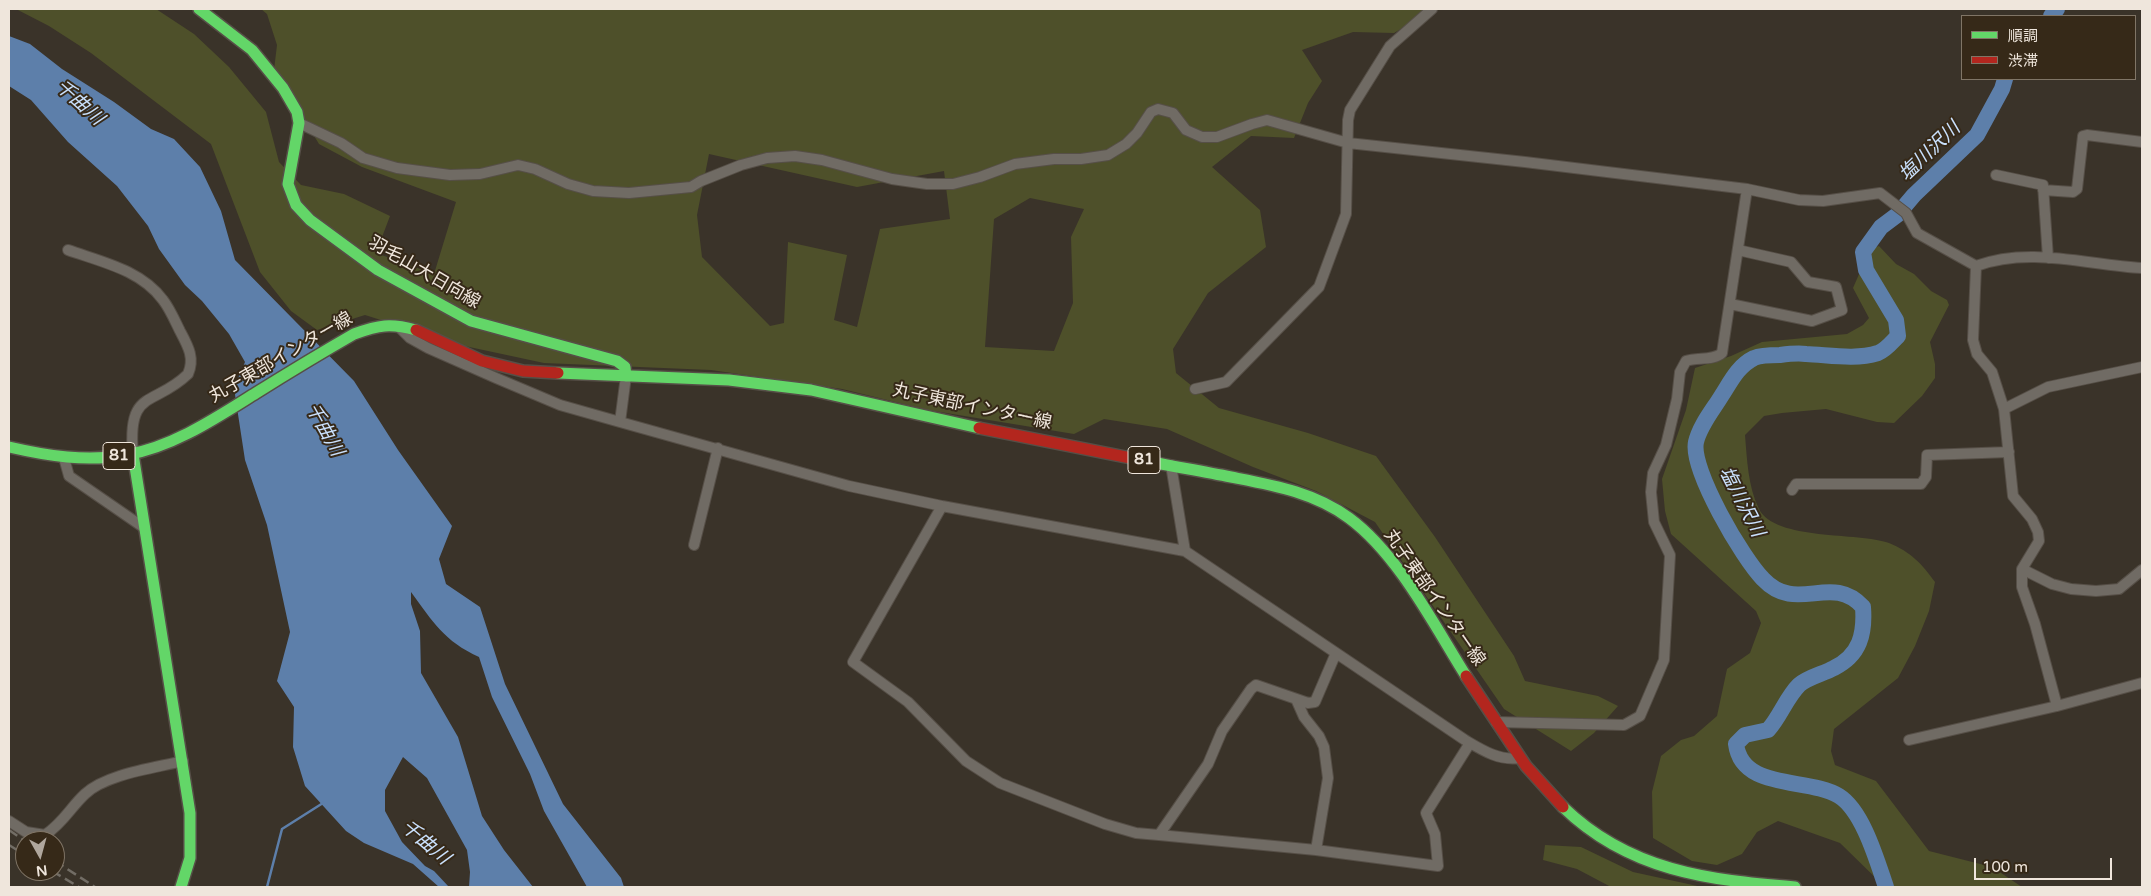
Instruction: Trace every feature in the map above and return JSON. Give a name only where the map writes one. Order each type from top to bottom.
[{"type":"main road","name":"羽毛山大日向線","points":[[200,9],[252,50],[298,112],[298,123],[288,184],[296,205],[310,220],[378,270],[471,321],[617,360],[625,367],[626,376]]},
{"type":"main road","name":"丸子東部インター線","points":[[9,447],[64,458],[91,459],[133,454],[170,441],[222,413],[337,344],[370,327],[397,325],[418,331],[482,362],[508,368],[543,372],[751,382],[803,389],[992,431],[1291,490],[1333,507],[1351,519],[1373,538],[1393,564],[1519,758],[1546,792],[1580,824],[1614,846],[1632,855],[1663,866],[1707,876],[1795,887]]},
{"type":"main road","points":[[133,454],[143,527],[183,761],[190,813],[190,858],[181,887]]},
{"type":"street","points":[[1194,389],[1226,382],[1319,287],[1346,214],[1348,120],[1350,110],[1390,46],[1432,9]]},
{"type":"street","points":[[298,123],[341,143],[364,158],[397,168],[450,175],[480,174],[518,165],[535,169],[568,184],[593,191],[629,193],[691,187],[701,180],[742,165],[767,158],[795,156],[822,160],[892,179],[926,184],[954,184],[1015,164],[1054,159],[1081,160],[1108,155],[1126,144],[1137,133],[1151,112],[1158,109],[1172,113],[1186,130],[1202,136],[1217,137],[1268,120],[1348,143],[1747,189],[1799,200],[1823,201],[1880,193],[1906,213],[1917,233],[1976,266]]},
{"type":"street","points":[[2043,190],[2073,192],[2077,189],[2083,136],[2088,135],[2142,142]]},
{"type":"street","points":[[1996,174],[2043,185],[2048,258]]},
{"type":"street","points":[[1496,722],[1624,725],[1640,716],[1664,660],[1670,555],[1654,522],[1650,502],[1653,473],[1666,445],[1677,399],[1680,372],[1686,362],[1694,359],[1717,357],[1722,352],[1747,189]]},
{"type":"street","points":[[68,250],[130,272],[148,285],[163,300],[191,354],[191,368],[188,374],[183,379],[141,404],[132,428],[133,454]]},
{"type":"street","points":[[1730,304],[1812,321],[1842,310],[1836,287],[1808,282],[1791,262],[1738,250]]},
{"type":"street","points":[[1976,266],[1990,260],[2048,258],[2142,268]]},
{"type":"street","points":[[1976,266],[1972,340],[1977,354],[1992,372],[2004,409],[2013,496],[2032,519],[2038,532],[2039,541],[2022,569],[2022,587],[2035,624],[2057,706]]},
{"type":"street","points":[[397,325],[410,338],[445,356],[560,405],[849,486],[942,506],[1185,550],[1470,743],[1496,757],[1508,760],[1519,758]]},
{"type":"street","points":[[2004,409],[2048,387],[2142,367]]},
{"type":"street","points":[[620,422],[626,376]]},
{"type":"street","points":[[694,545],[718,448]]},
{"type":"street","points":[[1792,490],[1796,484],[1921,484],[1926,477],[1927,455],[2009,452]]},
{"type":"street","points":[[64,458],[69,476],[143,527]]},
{"type":"street","points":[[1171,465],[1185,550]]},
{"type":"street","points":[[942,506],[853,662],[908,702],[966,762],[1000,782],[1105,824],[1136,833],[1316,850],[1438,866],[1435,834],[1426,813],[1470,743]]},
{"type":"street","points":[[2022,569],[2052,584],[2071,589],[2096,591],[2119,589],[2142,570]]},
{"type":"street","points":[[1159,835],[1208,764],[1222,731],[1251,689],[1256,685],[1308,703],[1315,702],[1336,653]]},
{"type":"street","points":[[1909,740],[2057,706],[2142,683]]},
{"type":"street","points":[[1296,699],[1304,717],[1319,736],[1324,747],[1328,778],[1316,850]]},
{"type":"street","points":[[9,821],[26,832],[45,835],[66,817],[85,793],[106,781],[183,761]]},
{"type":"green space","points":[[16,9],[156,9],[194,34],[229,67],[266,112],[279,162],[301,185],[344,194],[390,216],[376,253],[434,274],[456,202],[362,167],[319,144],[274,70],[277,45],[267,14],[261,9],[1435,9],[1394,33],[1353,32],[1302,50],[1322,81],[1308,103],[1294,138],[1251,136],[1212,167],[1260,210],[1266,247],[1208,293],[1173,349],[1176,373],[1219,408],[1308,433],[1376,456],[1435,537],[1514,656],[1525,681],[1598,696],[1618,706],[1594,733],[1571,751],[1504,709],[1375,522],[1316,491],[1253,467],[1167,429],[1104,419],[1074,434],[928,410],[842,389],[711,370],[544,363],[460,345],[365,315],[317,330],[291,311],[260,272],[211,144],[91,53],[49,26]],"holes":[[[709,154],[857,187],[944,171],[950,219],[880,229],[857,327],[834,320],[847,255],[788,242],[784,323],[770,326],[702,257],[697,215]],[[1030,198],[1084,209],[1071,237],[1073,303],[1054,351],[985,347],[994,219]]]},
{"type":"green space","points":[[1879,246],[1896,264],[1914,274],[1931,291],[1947,300],[1949,305],[1930,342],[1935,364],[1935,378],[1922,396],[1894,423],[1877,422],[1826,409],[1764,416],[1745,435],[1750,482],[1759,509],[1768,519],[1799,531],[1889,543],[1904,550],[1915,559],[1935,582],[1929,611],[1915,646],[1898,678],[1834,729],[1831,751],[1835,765],[1876,781],[1929,851],[1992,867],[2022,887],[1885,887],[1840,843],[1778,821],[1757,832],[1742,854],[1717,865],[1692,861],[1653,838],[1652,792],[1661,756],[1681,740],[1694,736],[1717,716],[1727,669],[1750,653],[1761,623],[1756,611],[1671,534],[1665,511],[1662,479],[1686,410],[1695,368],[1731,356],[1762,342],[1847,334],[1863,325],[1869,318],[1853,288],[1870,249]]},
{"type":"green space","points":[[1545,845],[1581,847],[1633,872],[1702,887],[1611,887],[1577,869],[1543,860]]},
{"type":"water","name":"千曲川","points":[[9,36],[30,44],[62,69],[114,102],[151,129],[174,139],[200,167],[221,211],[235,260],[354,381],[398,450],[452,526],[439,559],[446,584],[480,607],[505,684],[563,804],[621,878],[624,887],[587,887],[544,811],[530,774],[492,697],[479,657],[467,651],[440,630],[411,592],[411,604],[420,631],[421,673],[458,737],[482,816],[504,850],[533,887],[469,887],[470,872],[467,850],[427,778],[403,757],[385,790],[385,811],[402,842],[449,887],[439,887],[413,864],[364,843],[346,831],[305,786],[293,747],[294,707],[277,681],[290,632],[267,525],[245,460],[234,388],[245,362],[229,334],[202,301],[185,285],[159,249],[148,226],[117,186],[68,142],[31,100],[9,86]]},
{"type":"waterway","name":"塩川沢川","points":[[2052,15],[2057,9]]},
{"type":"waterway","name":"塩川沢川","points":[[1886,887],[1868,837],[1848,803],[1826,790],[1763,776],[1750,769],[1741,759],[1736,744],[1745,735],[1768,730],[1799,685],[1834,668],[1850,657],[1862,635],[1863,607],[1851,597],[1839,593],[1788,594],[1776,589],[1763,579],[1731,534],[1709,492],[1696,455],[1696,442],[1704,424],[1732,379],[1748,361],[1767,355],[1869,355],[1884,350],[1898,336],[1896,320],[1866,270],[1863,252],[1881,227],[1897,215],[1914,195],[1977,135],[2002,89],[2005,80]]},
{"type":"waterway","points":[[267,887],[282,829],[323,803]]},
{"type":"railway","points":[[9,830],[15,834]]},
{"type":"railway","points":[[9,845],[15,849]]},
{"type":"railway","points":[[65,868],[95,887]]},
{"type":"railway","points":[[65,879],[79,887]]},
{"type":"traffic: fast","points":[[199,9],[252,50],[283,88],[297,112],[299,123],[288,184],[296,205],[310,220],[378,270],[471,321],[617,361],[625,367],[626,376]]},
{"type":"traffic: fast","points":[[9,447],[38,453],[82,458],[111,457],[143,451],[194,430],[354,334],[385,326],[399,326],[416,330]]},
{"type":"traffic: fast","points":[[558,373],[729,380],[811,390],[979,428]]},
{"type":"traffic: fast","points":[[133,454],[190,813],[190,858],[181,887]]},
{"type":"traffic: fast","points":[[1141,460],[1277,487],[1307,496],[1336,509],[1367,533],[1399,570],[1428,613],[1466,676]]},
{"type":"traffic: fast","points":[[1563,807],[1588,829],[1615,846],[1642,859],[1671,868],[1731,881],[1795,887]]},
{"type":"traffic: jam","points":[[416,330],[482,361],[523,371],[558,373]]},
{"type":"traffic: jam","points":[[979,428],[1141,460]]},
{"type":"traffic: jam","points":[[1466,676],[1526,766],[1563,807]]}]
